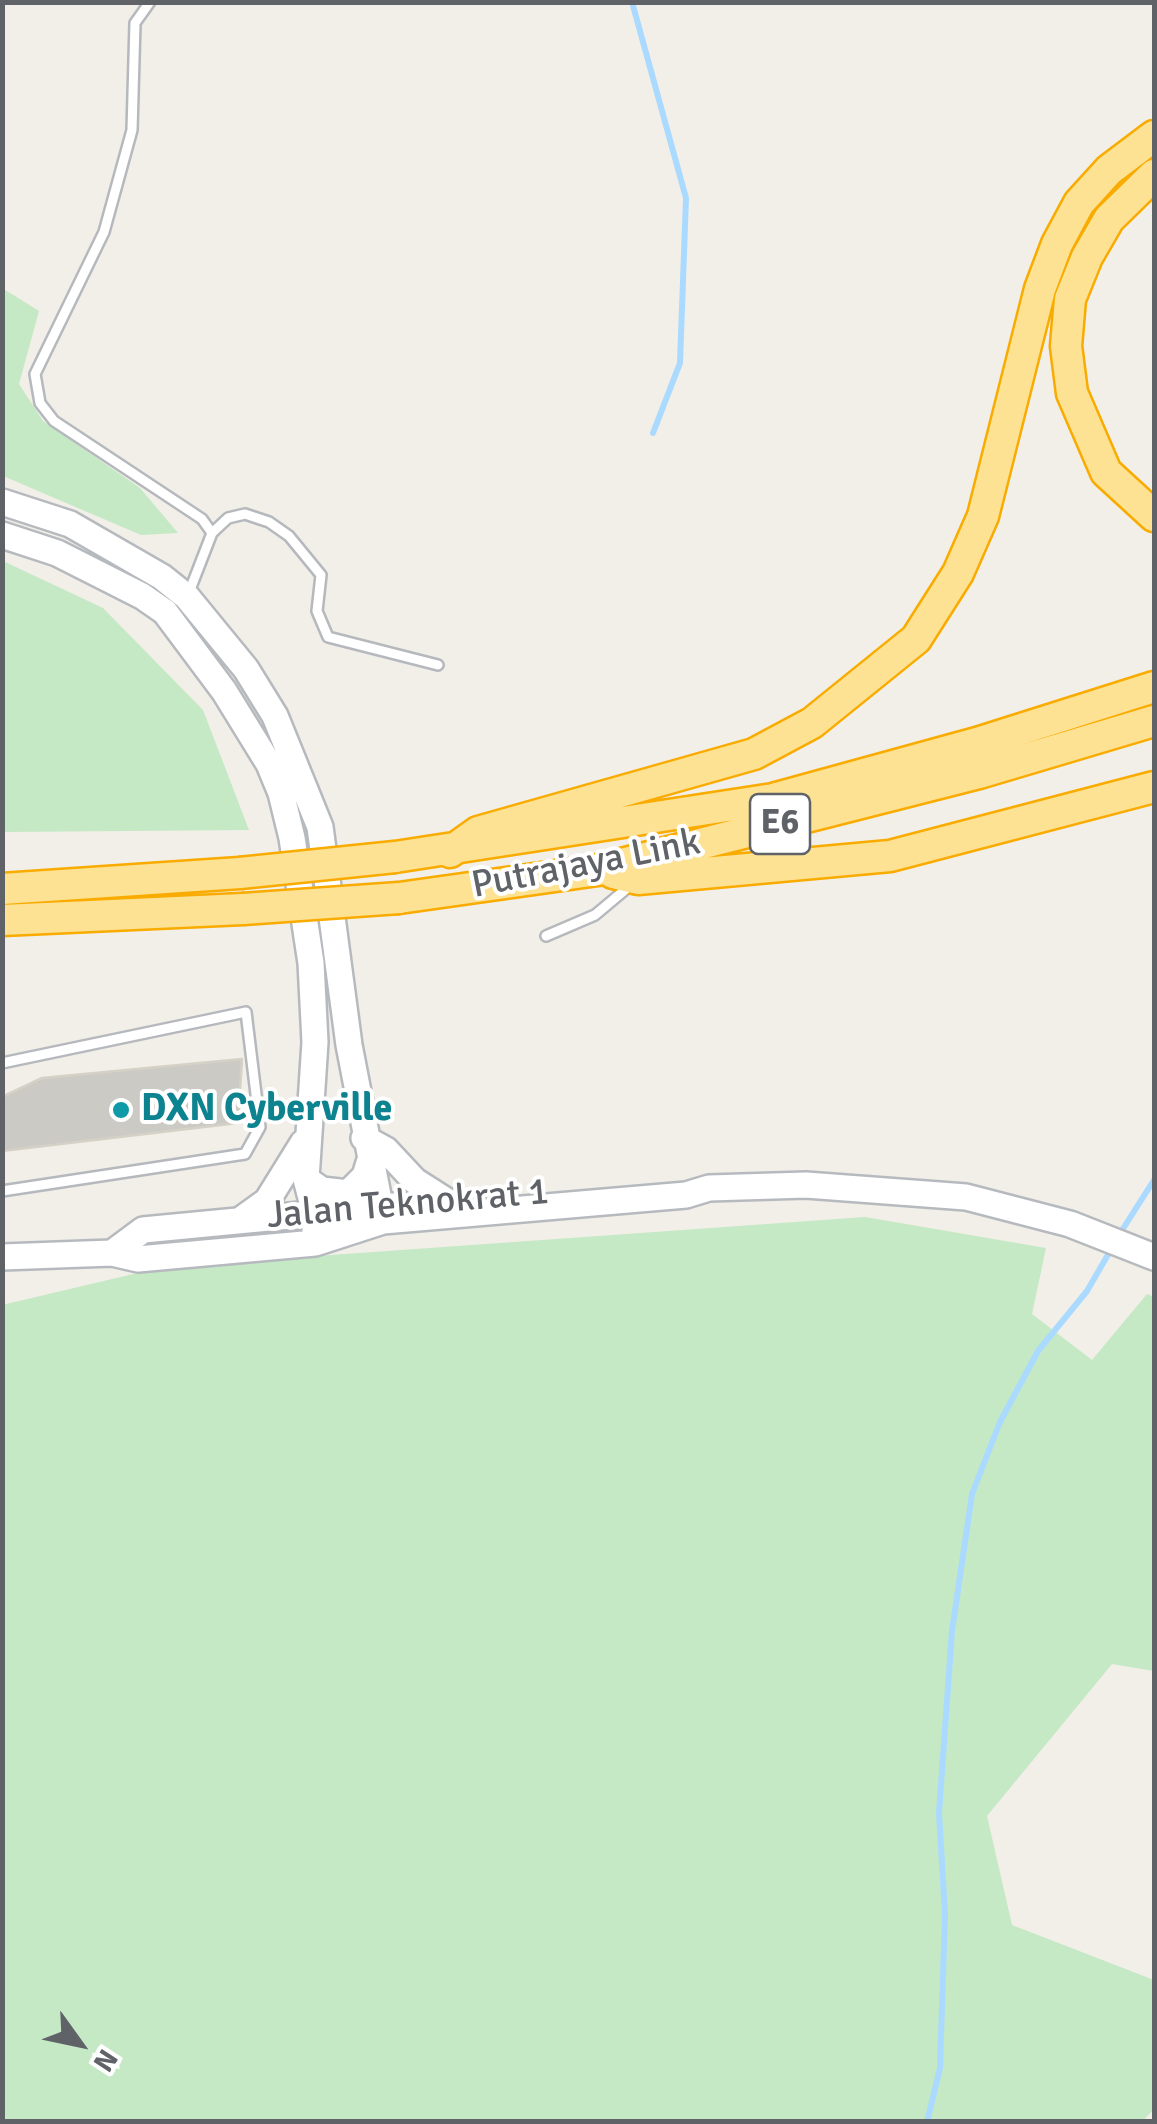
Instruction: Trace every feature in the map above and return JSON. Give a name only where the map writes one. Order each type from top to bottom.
[{"type":"highway","points":[[450,852],[478,832],[754,754],[826,714],[916,639],[958,573],[983,516],[1040,289],[1057,244],[1079,204],[1099,181],[1154,136]]},
{"type":"highway","points":[[1154,176],[1109,219],[1087,258],[1070,299],[1066,346],[1072,393],[1106,472],[1154,516]]},
{"type":"highway","name":"Putrajaya Link","points":[[2,889],[450,852],[773,799],[977,743],[1154,687]]},
{"type":"highway","name":"Putrajaya Link","points":[[2,920],[243,910],[399,898],[598,870],[979,774],[1154,721]]},
{"type":"highway","points":[[598,870],[638,879],[890,856],[1154,787]]},
{"type":"main road","points":[[2,502],[70,524],[136,559],[188,597],[246,669],[275,716],[320,827],[366,1150],[382,1214]]},
{"type":"main road","points":[[2,535],[58,553],[165,612],[224,691],[269,764],[282,793],[311,963],[315,1042],[306,1179],[315,1213],[315,1243]]},
{"type":"main road","points":[[242,1220],[267,1201],[289,1172],[311,1126]]},
{"type":"main road","points":[[306,1179],[334,1194],[348,1193],[365,1176],[366,1150]]},
{"type":"main road","points":[[366,1150],[386,1150],[415,1181],[448,1202]]},
{"type":"main road","name":"Jalan Teknokrat 1","points":[[2,1257],[112,1252],[138,1259],[315,1243],[382,1214],[448,1202],[688,1180],[709,1188]]},
{"type":"main road","name":"Jalan Teknokrat 1","points":[[112,1252],[143,1230],[315,1213],[382,1214],[686,1195],[709,1188],[884,1188],[966,1197],[1033,1214],[1154,1257]]},
{"type":"lane","points":[[150,2],[135,23],[132,130],[104,232],[35,374],[40,403],[54,420],[94,450],[166,492],[202,518],[212,534]]},
{"type":"lane","points":[[188,597],[212,534],[228,518],[245,514],[269,522],[289,536],[321,574],[317,611],[328,638],[438,665]]},
{"type":"lane","points":[[546,936],[595,915],[638,879]]},
{"type":"lane","points":[[2,1063],[246,1012],[260,1127],[245,1154],[2,1191]]},
{"type":"green space","points":[[2,288],[39,311],[19,384],[43,421],[140,488],[178,533],[141,535],[3,476]]},
{"type":"green space","points":[[3,561],[103,608],[203,710],[249,830],[3,832]]},
{"type":"green space","points":[[865,1217],[1046,1248],[1032,1314],[1092,1360],[1147,1294],[1154,1297],[1154,1671],[1112,1664],[987,1816],[1012,1925],[1154,1980],[1154,2109],[1142,2122],[3,2121],[2,1305],[163,1267]]},
{"type":"building","name":"DXN Cyberville","points":[[242,1059],[238,1123],[2,1151],[2,1097],[42,1078]]},
{"type":"waterway","points":[[632,2],[686,198],[680,363],[653,433]]},
{"type":"waterway","points":[[1119,1235],[1154,1180]]},
{"type":"waterway","points":[[927,2122],[940,2068],[945,1914],[939,1813],[952,1631],[972,1494],[1000,1422],[1038,1351],[1087,1291],[1113,1246]]},
{"type":"place","name":"DXN Cyberville","points":[[121,1110]]}]
